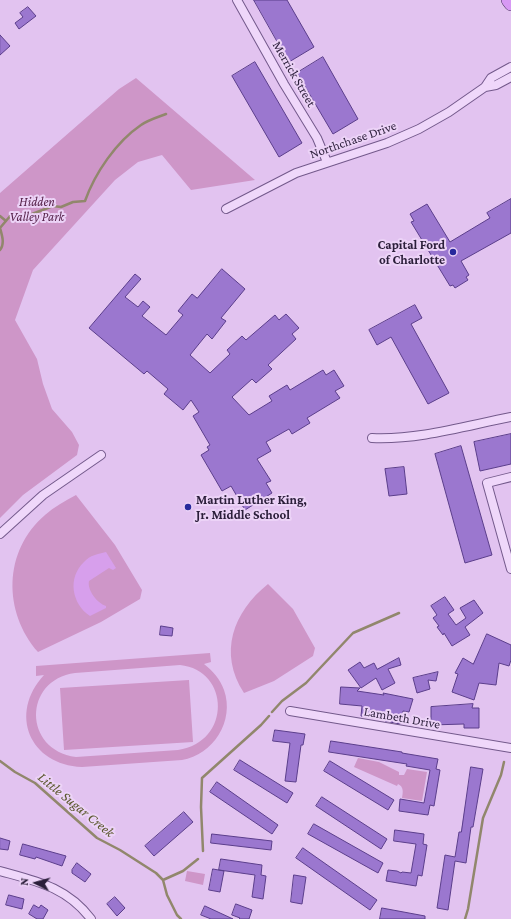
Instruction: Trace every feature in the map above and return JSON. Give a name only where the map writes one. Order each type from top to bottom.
[{"type":"main road","points":[[508,0],[511,4]]},
{"type":"street","name":"Merrick Street","points":[[237,0],[316,138],[327,162]]},
{"type":"street","name":"Northchase Drive","points":[[485,88],[492,78],[511,67]]},
{"type":"street","name":"Northchase Drive","points":[[226,209],[296,173],[397,139],[449,112],[485,88],[496,85],[511,77]]},
{"type":"street","points":[[372,438],[395,439],[416,436],[511,417]]},
{"type":"street","points":[[0,534],[43,495],[101,455]]},
{"type":"street","points":[[511,477],[487,483],[511,569]]},
{"type":"street","name":"Lambeth Drive","points":[[290,711],[511,748]]},
{"type":"street","points":[[0,871],[43,883],[55,888],[71,899],[91,919]]},
{"type":"green space","name":"Hidden Valley Park","points":[[136,78],[255,180],[191,190],[162,155],[138,162],[115,180],[33,270],[15,320],[37,359],[43,384],[52,409],[72,432],[79,445],[77,455],[23,495],[0,518],[0,193],[119,89]]},
{"type":"green space","points":[[76,495],[115,545],[142,590],[140,599],[101,622],[38,652],[18,619],[14,601],[13,582],[15,564],[21,546],[31,530],[48,512]]},
{"type":"green space","points":[[268,584],[293,609],[315,648],[313,656],[274,681],[244,693],[236,678],[232,663],[231,648],[233,634],[238,620],[246,607]]},
{"type":"green space","points":[[210,653],[211,662],[204,664],[216,676],[224,690],[227,702],[224,724],[219,735],[212,744],[193,757],[182,760],[82,767],[64,764],[49,757],[38,747],[30,735],[26,721],[27,706],[33,690],[44,675],[36,676],[36,666]],"holes":[[[180,665],[196,670],[208,679],[216,692],[218,706],[216,721],[208,734],[196,744],[178,750],[76,757],[59,752],[46,742],[39,729],[36,715],[38,701],[46,688],[58,678],[75,673]]]},
{"type":"green space","points":[[189,680],[193,742],[64,750],[60,688]]},
{"type":"green space","points":[[358,758],[379,762],[399,772],[399,775],[404,775],[407,769],[427,772],[422,801],[402,798],[403,790],[400,785],[398,784],[397,786],[354,767]]},
{"type":"green space","points":[[187,871],[205,874],[203,885],[185,881]]},
{"type":"sand","points":[[106,552],[116,568],[113,570],[109,568],[89,581],[89,585],[93,596],[106,606],[106,608],[90,616],[79,605],[76,598],[74,590],[75,576],[79,568],[86,560],[94,555]]},
{"type":"building","points":[[254,0],[287,0],[314,47],[289,62]]},
{"type":"building","points":[[28,7],[36,16],[19,29],[15,23],[23,17],[20,13]]},
{"type":"building","points":[[0,35],[10,46],[0,55]]},
{"type":"building","points":[[323,57],[358,119],[333,134],[297,73]]},
{"type":"building","points":[[255,62],[302,143],[279,157],[232,76]]},
{"type":"building","name":"Capital Ford of Charlotte","points":[[511,199],[511,233],[461,261],[469,275],[466,277],[468,280],[455,288],[453,285],[450,286],[411,222],[414,221],[410,214],[427,204],[450,242],[490,218],[487,213]]},
{"type":"building","points":[[222,269],[245,289],[221,318],[226,321],[212,339],[207,334],[190,355],[210,373],[230,354],[227,350],[242,336],[246,340],[275,315],[279,320],[286,314],[299,328],[292,334],[296,339],[268,365],[272,369],[256,383],[252,379],[232,397],[249,415],[272,401],[269,396],[287,385],[290,390],[323,370],[326,375],[334,370],[344,386],[335,391],[340,398],[307,418],[310,423],[292,434],[289,429],[266,442],[271,451],[257,459],[271,481],[266,483],[272,493],[245,510],[231,486],[222,491],[201,455],[209,450],[207,447],[210,445],[193,416],[199,412],[191,400],[183,410],[164,394],[168,389],[147,371],[144,374],[89,328],[135,274],[141,279],[125,297],[138,307],[143,301],[150,307],[142,316],[166,335],[183,315],[178,311],[192,294],[197,298]]},
{"type":"building","points":[[415,305],[422,318],[411,324],[449,393],[428,404],[391,337],[377,345],[369,330]]},
{"type":"building","points":[[511,434],[511,464],[480,471],[474,442]]},
{"type":"building","points":[[461,446],[492,555],[465,563],[435,454]]},
{"type":"building","points":[[404,467],[407,494],[389,496],[385,469]]},
{"type":"building","points":[[445,597],[454,610],[448,614],[456,625],[466,618],[460,608],[474,600],[483,613],[465,627],[470,635],[452,646],[444,633],[443,635],[437,627],[439,626],[433,618],[437,615],[431,606]]},
{"type":"building","points":[[161,626],[173,628],[172,636],[160,635]]},
{"type":"building","points":[[487,634],[511,645],[511,660],[509,666],[499,663],[496,685],[479,683],[474,700],[452,692],[458,674],[455,673],[463,658],[473,664]]},
{"type":"building","points":[[399,658],[401,665],[388,669],[395,683],[382,690],[376,678],[361,688],[348,670],[360,662],[364,668],[374,663],[377,669]]},
{"type":"building","points":[[438,672],[436,681],[428,680],[430,689],[417,693],[413,678]]},
{"type":"building","points":[[341,687],[360,688],[357,691],[384,695],[383,693],[413,699],[409,712],[403,711],[400,724],[361,716],[362,706],[340,704]]},
{"type":"building","points":[[473,704],[472,708],[479,708],[479,728],[464,728],[464,724],[431,725],[431,707]]},
{"type":"building","points":[[275,730],[305,734],[303,745],[301,745],[296,782],[285,781],[290,743],[273,741]]},
{"type":"building","points":[[331,741],[438,759],[436,769],[440,770],[434,806],[430,805],[428,815],[399,811],[400,799],[424,803],[430,770],[406,766],[407,764],[329,752]]},
{"type":"building","points":[[240,760],[293,793],[287,803],[234,770]]},
{"type":"building","points":[[330,761],[394,800],[388,810],[324,771]]},
{"type":"building","points":[[471,767],[483,769],[473,827],[471,827],[466,863],[455,861],[448,910],[437,908],[445,855],[455,857],[459,832],[461,832]]},
{"type":"building","points":[[217,782],[278,825],[272,834],[210,792]]},
{"type":"building","points":[[322,797],[387,839],[381,849],[316,806]]},
{"type":"building","points":[[184,812],[193,822],[154,856],[145,846]]},
{"type":"building","points":[[314,824],[383,863],[378,873],[308,834]]},
{"type":"building","points":[[395,830],[424,834],[423,844],[427,845],[422,876],[418,875],[416,886],[386,881],[388,870],[401,873],[411,873],[416,844],[394,841]]},
{"type":"building","points":[[212,834],[272,841],[271,850],[211,843]]},
{"type":"building","points":[[0,838],[10,841],[8,850],[0,849]]},
{"type":"building","points":[[23,844],[66,856],[62,866],[36,857],[35,859],[20,855]]},
{"type":"building","points":[[303,848],[377,900],[370,910],[296,858]]},
{"type":"building","points":[[221,859],[262,865],[261,875],[266,876],[263,899],[252,897],[255,875],[219,870]]},
{"type":"building","points":[[77,863],[91,874],[85,882],[72,873],[72,870]]},
{"type":"building","points":[[213,869],[224,871],[220,892],[209,890]]},
{"type":"building","points":[[294,875],[306,877],[302,904],[291,902]]},
{"type":"building","points":[[9,895],[24,899],[22,909],[6,905]]},
{"type":"building","points":[[115,897],[125,908],[117,916],[107,904]]},
{"type":"building","points":[[236,904],[252,910],[249,919],[239,919],[240,918],[232,915]]},
{"type":"building","points":[[34,905],[39,908],[41,905],[48,910],[43,919],[37,919],[29,914]]},
{"type":"building","points":[[205,906],[233,919],[211,919],[201,915]]},
{"type":"building","points":[[382,908],[425,916],[425,919],[380,919]]},
{"type":"waterway","points":[[0,250],[3,242],[0,228],[11,215],[32,214],[53,206],[61,207],[73,202],[85,201],[94,180],[107,159],[123,140],[144,123],[166,114]]},
{"type":"waterway","points":[[0,216],[6,221]]},
{"type":"waterway","points":[[272,712],[282,701],[306,683],[353,633],[399,613]]},
{"type":"waterway","points":[[203,851],[201,807],[202,778],[269,716]]},
{"type":"waterway","name":"Little Sugar Creek","points":[[0,761],[15,772],[35,783],[97,838],[120,850],[156,873],[163,880],[167,895],[177,915],[181,919]]},
{"type":"waterway","points":[[465,919],[483,818],[501,775],[504,762]]},
{"type":"waterway","points":[[163,880],[183,871],[198,859]]},
{"type":"place","name":"Capital Ford of Charlotte","points":[[453,252]]},
{"type":"place","name":"Martin Luther King, Jr. Middle School","points":[[188,507]]}]
